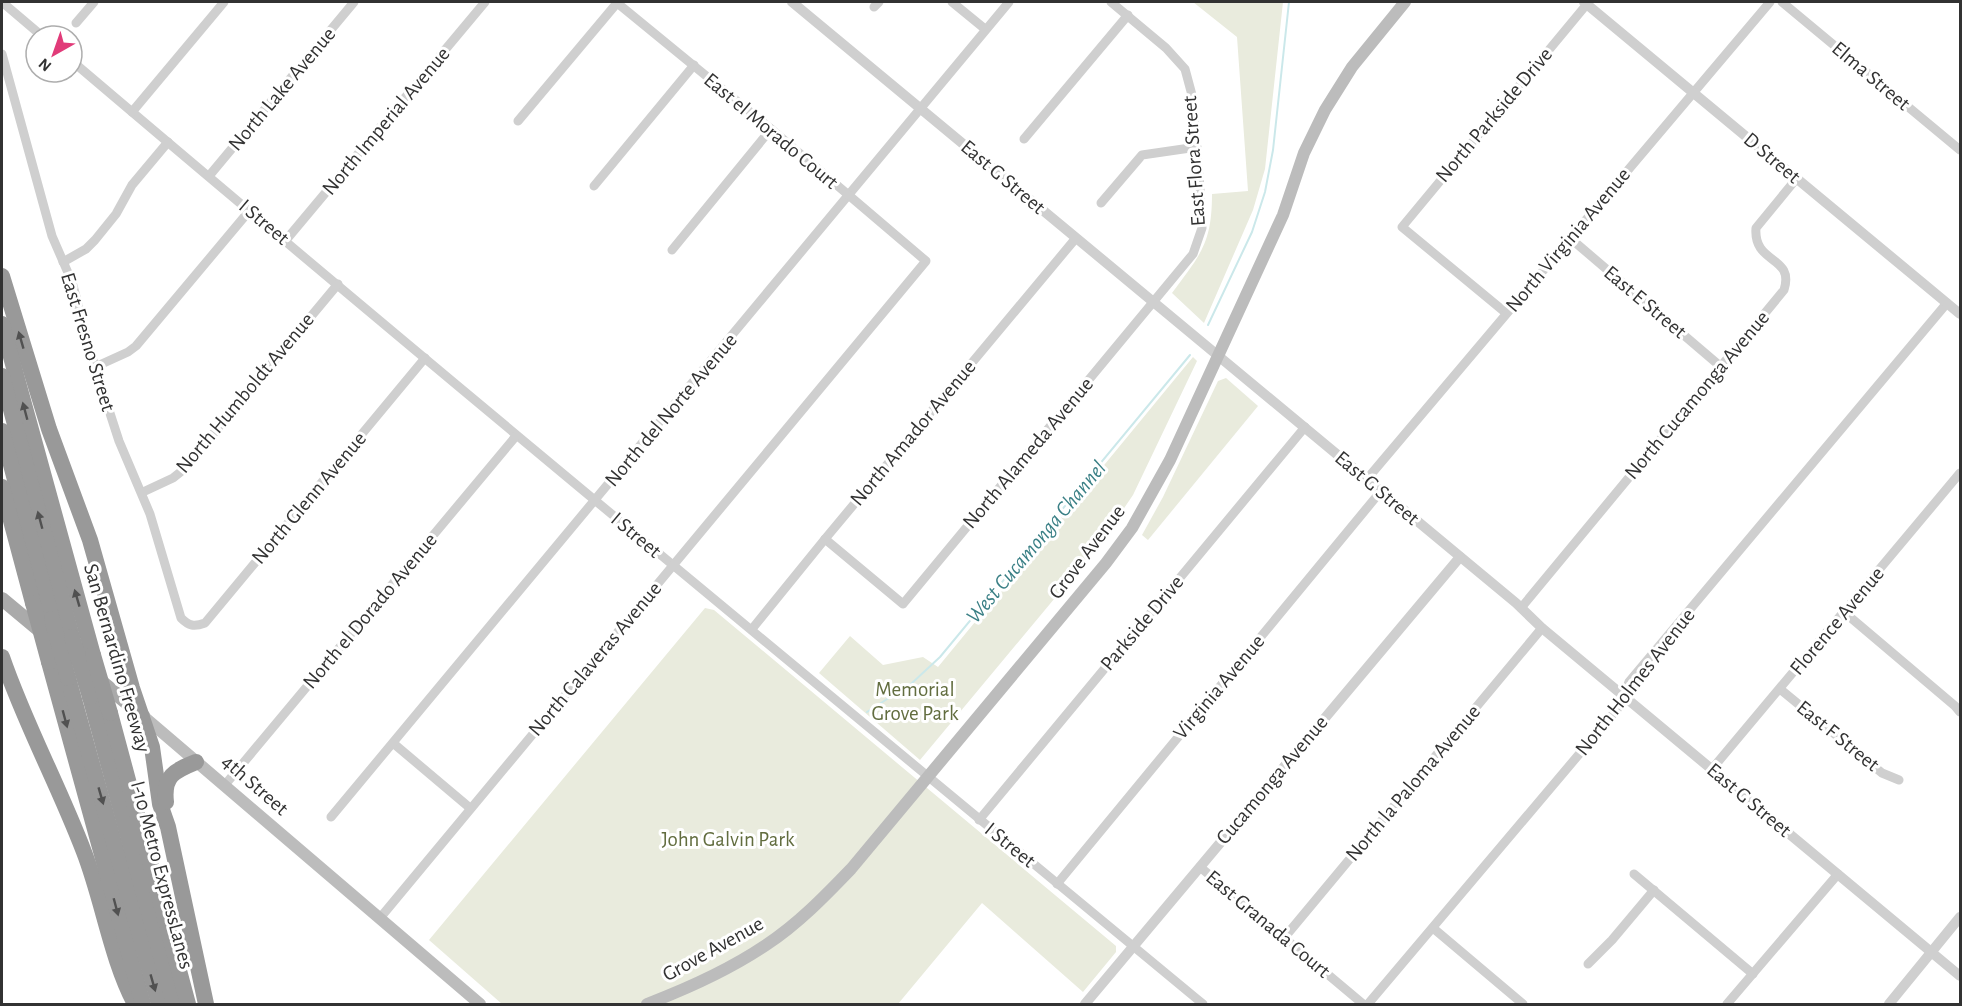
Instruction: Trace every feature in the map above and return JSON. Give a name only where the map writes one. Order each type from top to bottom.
[{"type":"highway","points":[[2,276],[48,429],[90,540],[132,688],[152,747],[160,804],[168,827],[206,1005]]},
{"type":"highway","name":"San Bernardino Freeway","points":[[2,324],[188,1005]]},
{"type":"highway","name":"I-10 Metro ExpressLanes","points":[[2,376],[174,1005]]},
{"type":"highway","name":"I-10 Metro ExpressLanes","points":[[2,431],[159,1005]]},
{"type":"highway","points":[[2,487],[143,1005]]},
{"type":"highway","points":[[2,657],[96,885],[126,987],[135,1005]]},
{"type":"highway","points":[[168,827],[166,784],[176,770],[196,762]]},
{"type":"main road","name":"Grove Avenue","points":[[647,1005],[701,983],[767,945],[817,905],[928,777],[1106,563],[1132,528],[1170,460],[1283,215],[1304,153],[1324,110],[1352,67],[1405,2]]},
{"type":"main road","name":"4th Street","points":[[2,599],[480,1005]]},
{"type":"street","points":[[2,2],[28,24]]},
{"type":"street","points":[[76,23],[94,2]]},
{"type":"street","name":"North Lake Avenue","points":[[209,176],[354,2]]},
{"type":"street","name":"North Imperial Avenue","points":[[286,240],[485,2]]},
{"type":"street","points":[[518,122],[616,2]]},
{"type":"street","name":"East el Morado Court","points":[[616,2],[771,129],[926,261]]},
{"type":"street","name":"East G Street","points":[[792,2],[1460,556],[1542,628],[1960,976]]},
{"type":"street","points":[[952,2],[985,29]]},
{"type":"street","name":"North del Norte Avenue","points":[[331,817],[1009,2]]},
{"type":"street","name":"East Flora Street","points":[[1111,2],[1166,48],[1185,69],[1192,95],[1202,228],[1193,254],[1154,302]]},
{"type":"street","name":"North Virginia Avenue","points":[[1367,479],[1770,2]]},
{"type":"street","name":"Elma Street","points":[[1782,2],[1960,150]]},
{"type":"street","points":[[132,112],[221,3]]},
{"type":"street","name":"D Street","points":[[1586,3],[1960,314]]},
{"type":"street","name":"North Parkside Drive","points":[[1506,313],[1402,226],[1586,3]]},
{"type":"street","points":[[1024,140],[1128,15]]},
{"type":"street","name":"East Fresno Street","points":[[2,54],[52,236],[72,282],[119,441],[143,492],[181,618],[188,624]]},
{"type":"street","points":[[594,186],[694,65]]},
{"type":"street","name":"I Street","points":[[84,71],[516,436],[752,629],[1203,1005]]},
{"type":"street","points":[[672,250],[771,129]]},
{"type":"street","points":[[63,262],[86,249],[95,240],[116,214],[132,185],[168,142]]},
{"type":"street","points":[[1101,203],[1142,155],[1197,147]]},
{"type":"street","name":"North Cucamonga Avenue","points":[[1521,608],[1784,290],[1787,281],[1785,270],[1759,248],[1755,237],[1756,228],[1797,178]]},
{"type":"street","points":[[96,367],[136,346],[250,210]]},
{"type":"street","name":"North Amador Avenue","points":[[752,629],[1076,238]]},
{"type":"street","name":"East E Street","points":[[1570,238],[1720,366]]},
{"type":"street","name":"North Calaveras Avenue","points":[[380,918],[926,261]]},
{"type":"street","name":"North Humboldt Avenue","points":[[143,492],[173,478],[183,470],[338,284]]},
{"type":"street","name":"North Alameda Avenue","points":[[825,539],[903,604],[1154,302]]},
{"type":"street","name":"North Holmes Avenue","points":[[1368,1005],[1619,707],[1629,682],[1947,303]]},
{"type":"street","name":"North Glenn Avenue","points":[[188,624],[196,627],[205,623],[425,358]]},
{"type":"street","name":"Parkside Drive","points":[[979,820],[1305,427]]},
{"type":"street","name":"North el Dorado Avenue","points":[[224,786],[516,436]]},
{"type":"street","name":"Florence Avenue","points":[[1713,769],[1960,472]]},
{"type":"street","name":"Virginia Avenue","points":[[1057,884],[1381,491]]},
{"type":"street","name":"Cucamonga Avenue","points":[[1085,1005],[1460,556]]},
{"type":"street","points":[[1844,612],[1956,706],[1960,712]]},
{"type":"street","name":"North la Paloma Avenue","points":[[1284,938],[1542,628]]},
{"type":"street","name":"East F Street","points":[[1780,689],[1882,773],[1899,780]]},
{"type":"street","points":[[393,743],[471,808]]},
{"type":"street","name":"East Granada Court","points":[[1200,867],[1363,1005]]},
{"type":"street","points":[[1634,874],[1753,974]]},
{"type":"street","points":[[1727,1005],[1838,874]]},
{"type":"street","points":[[1588,964],[1612,940],[1654,890]]},
{"type":"street","points":[[1888,1005],[1960,917]]},
{"type":"street","points":[[1433,928],[1523,1005]]},
{"type":"green space","points":[[1193,2],[1283,2],[1265,169],[1253,210],[1204,323],[1172,293],[1197,258],[1207,237],[1212,194],[1248,191],[1237,37]]},
{"type":"green space","name":"Memorial Grove Park","points":[[1193,357],[1197,361],[1133,495],[1099,545],[920,760],[819,673],[850,636],[883,665],[923,657],[938,667]]},
{"type":"green space","points":[[1226,378],[1258,406],[1148,540],[1142,535],[1163,497],[1218,381]]},
{"type":"green space","name":"John Galvin Park","points":[[705,608],[714,610],[1116,946],[1116,952],[1083,992],[982,903],[898,1004],[502,1004],[429,940]]},
{"type":"waterway","name":"West Cucamonga Channel","points":[[1208,325],[1252,232],[1265,192],[1273,150],[1289,2]]},
{"type":"waterway","name":"West Cucamonga Channel","points":[[867,712],[912,683],[940,657],[1190,355]]}]
